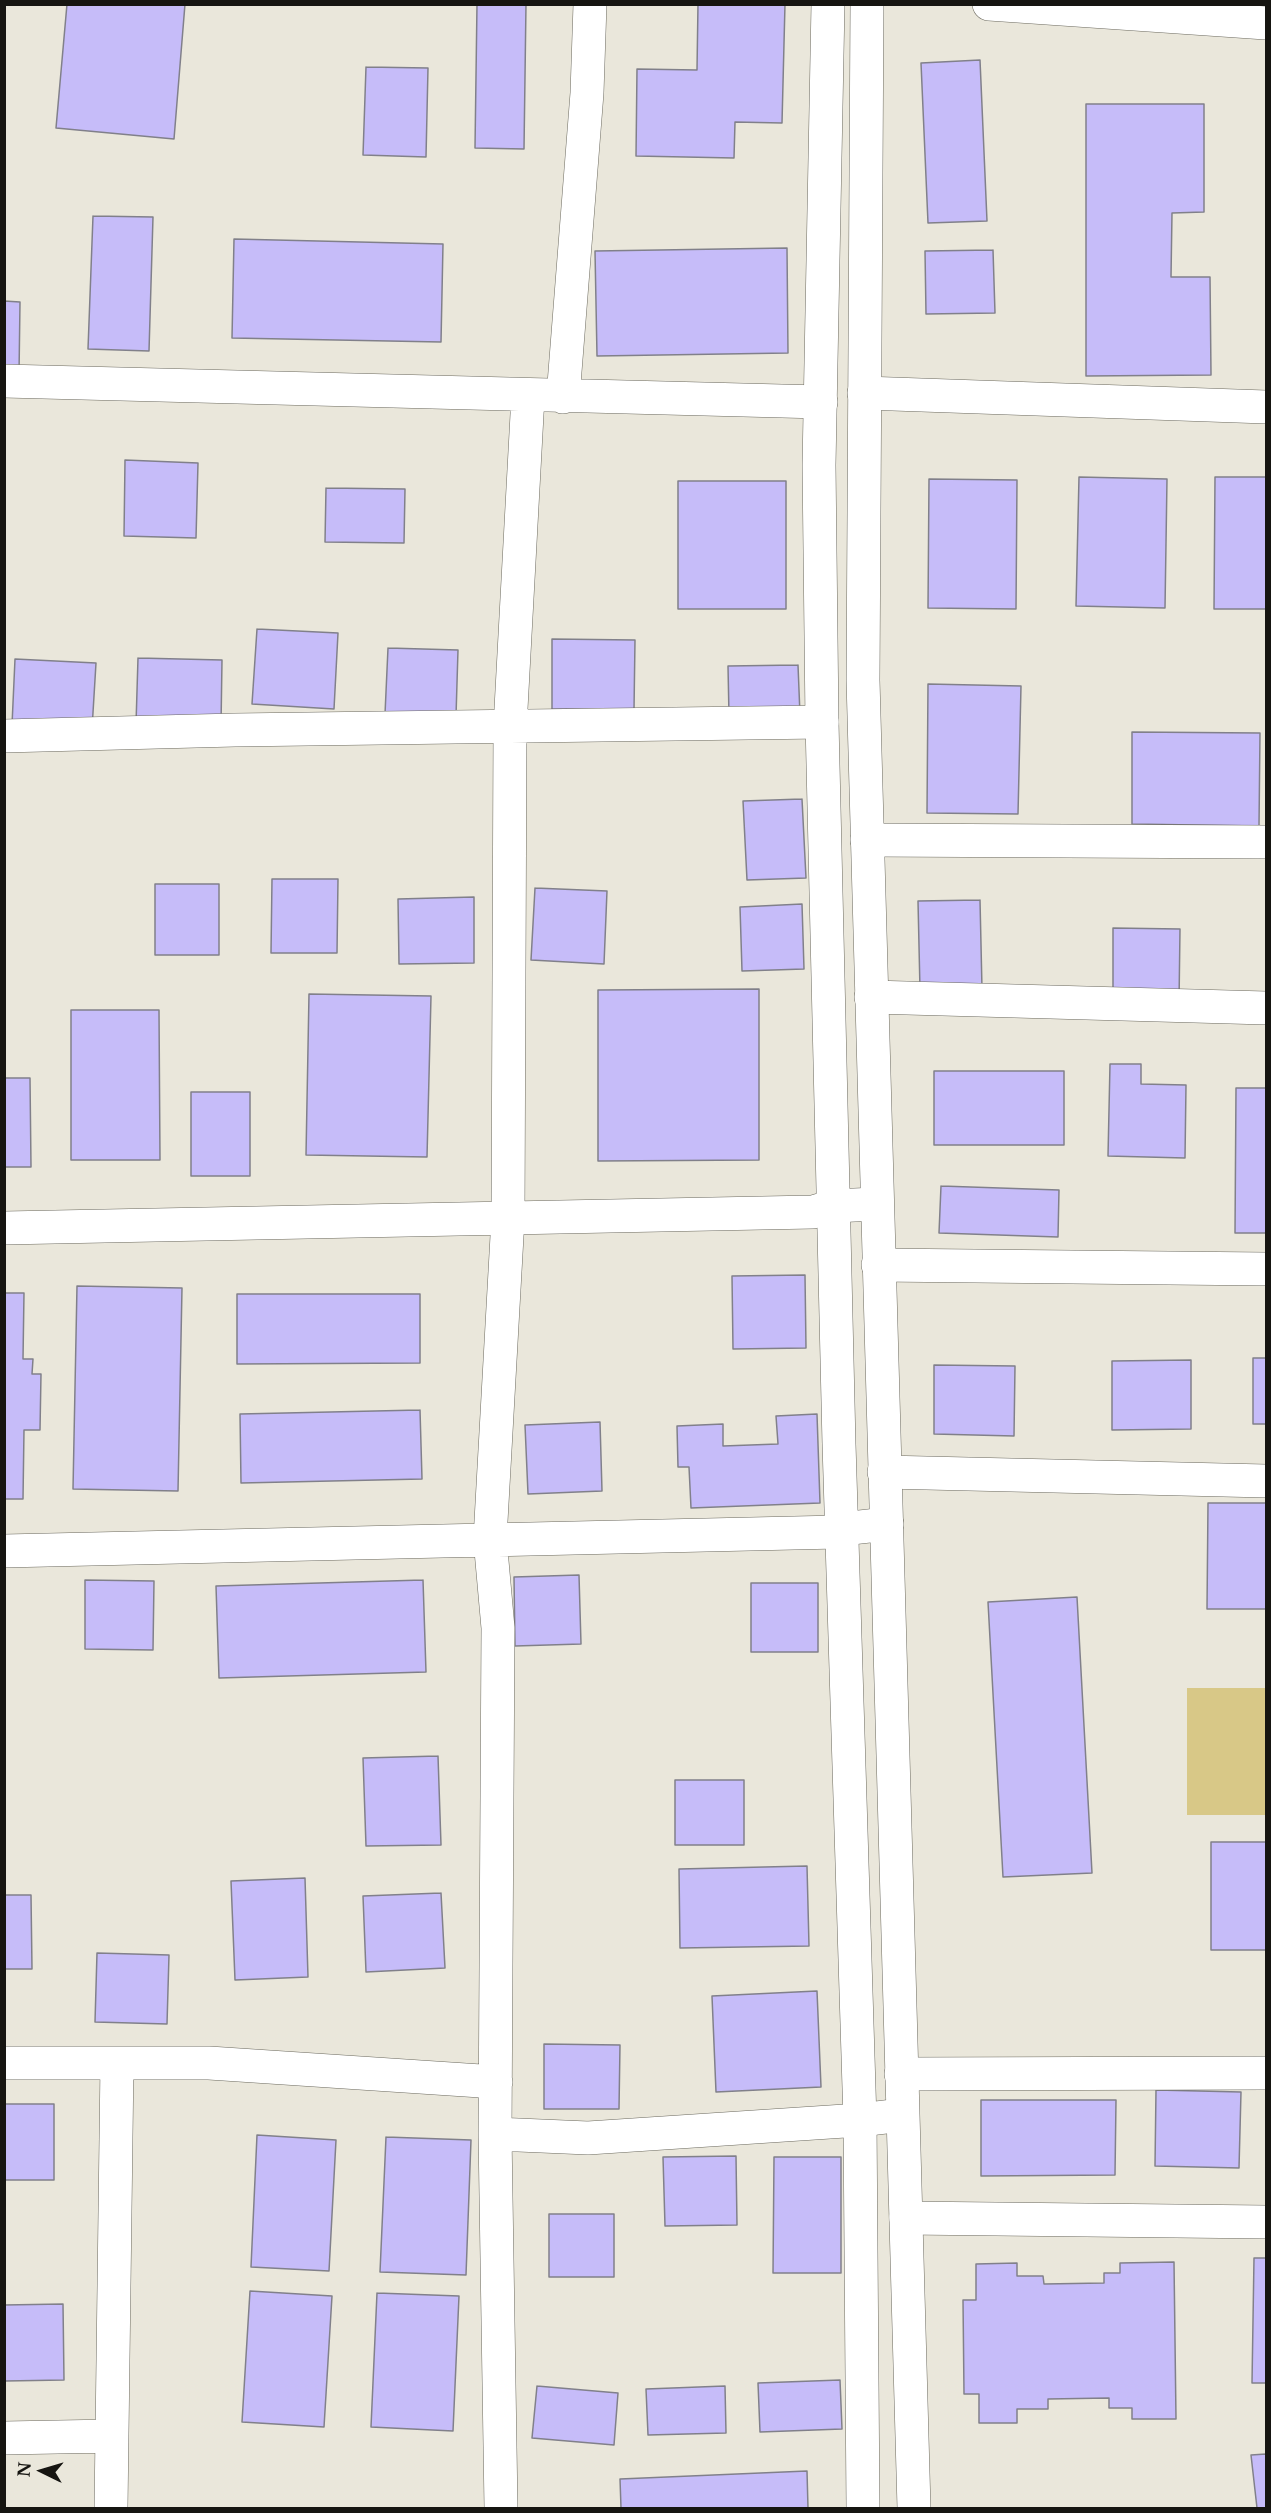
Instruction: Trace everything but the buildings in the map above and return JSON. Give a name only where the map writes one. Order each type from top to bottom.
[{"type":"street","points":[[563,397],[587,93],[590,4]]},
{"type":"street","points":[[828,4],[821,402],[822,722],[833,1206],[860,2120],[863,2508]]},
{"type":"street","points":[[867,4],[863,680],[914,2508]]},
{"type":"street","points":[[989,4],[1266,23]]},
{"type":"street","points":[[4,381],[821,402]]},
{"type":"street","points":[[864,393],[1266,408]]},
{"type":"street","points":[[501,2508],[495,2134],[498,1628],[490,1539],[508,1218],[510,727],[528,396]]},
{"type":"street","points":[[4,736],[235,730],[822,722]]},
{"type":"street","points":[[867,840],[1266,842]]},
{"type":"street","points":[[871,997],[1266,1008]]},
{"type":"street","points":[[4,1228],[813,1212],[833,1206],[876,1204]]},
{"type":"street","points":[[878,1265],[1266,1269]]},
{"type":"street","points":[[885,1472],[1266,1481]]},
{"type":"street","points":[[4,1551],[838,1532],[842,1529],[887,1524]]},
{"type":"street","points":[[4,2063],[209,2063],[496,2082]]},
{"type":"street","points":[[111,2508],[117,2063]]},
{"type":"street","points":[[901,2074],[1266,2073]]},
{"type":"street","points":[[495,2134],[588,2138],[860,2120],[902,2115]]},
{"type":"street","points":[[906,2218],[1266,2222]]},
{"type":"street","points":[[4,2438],[112,2436]]},
{"type":"shaded area","points":[[1187,1688],[1266,1688],[1266,1815],[1187,1815]]}]
